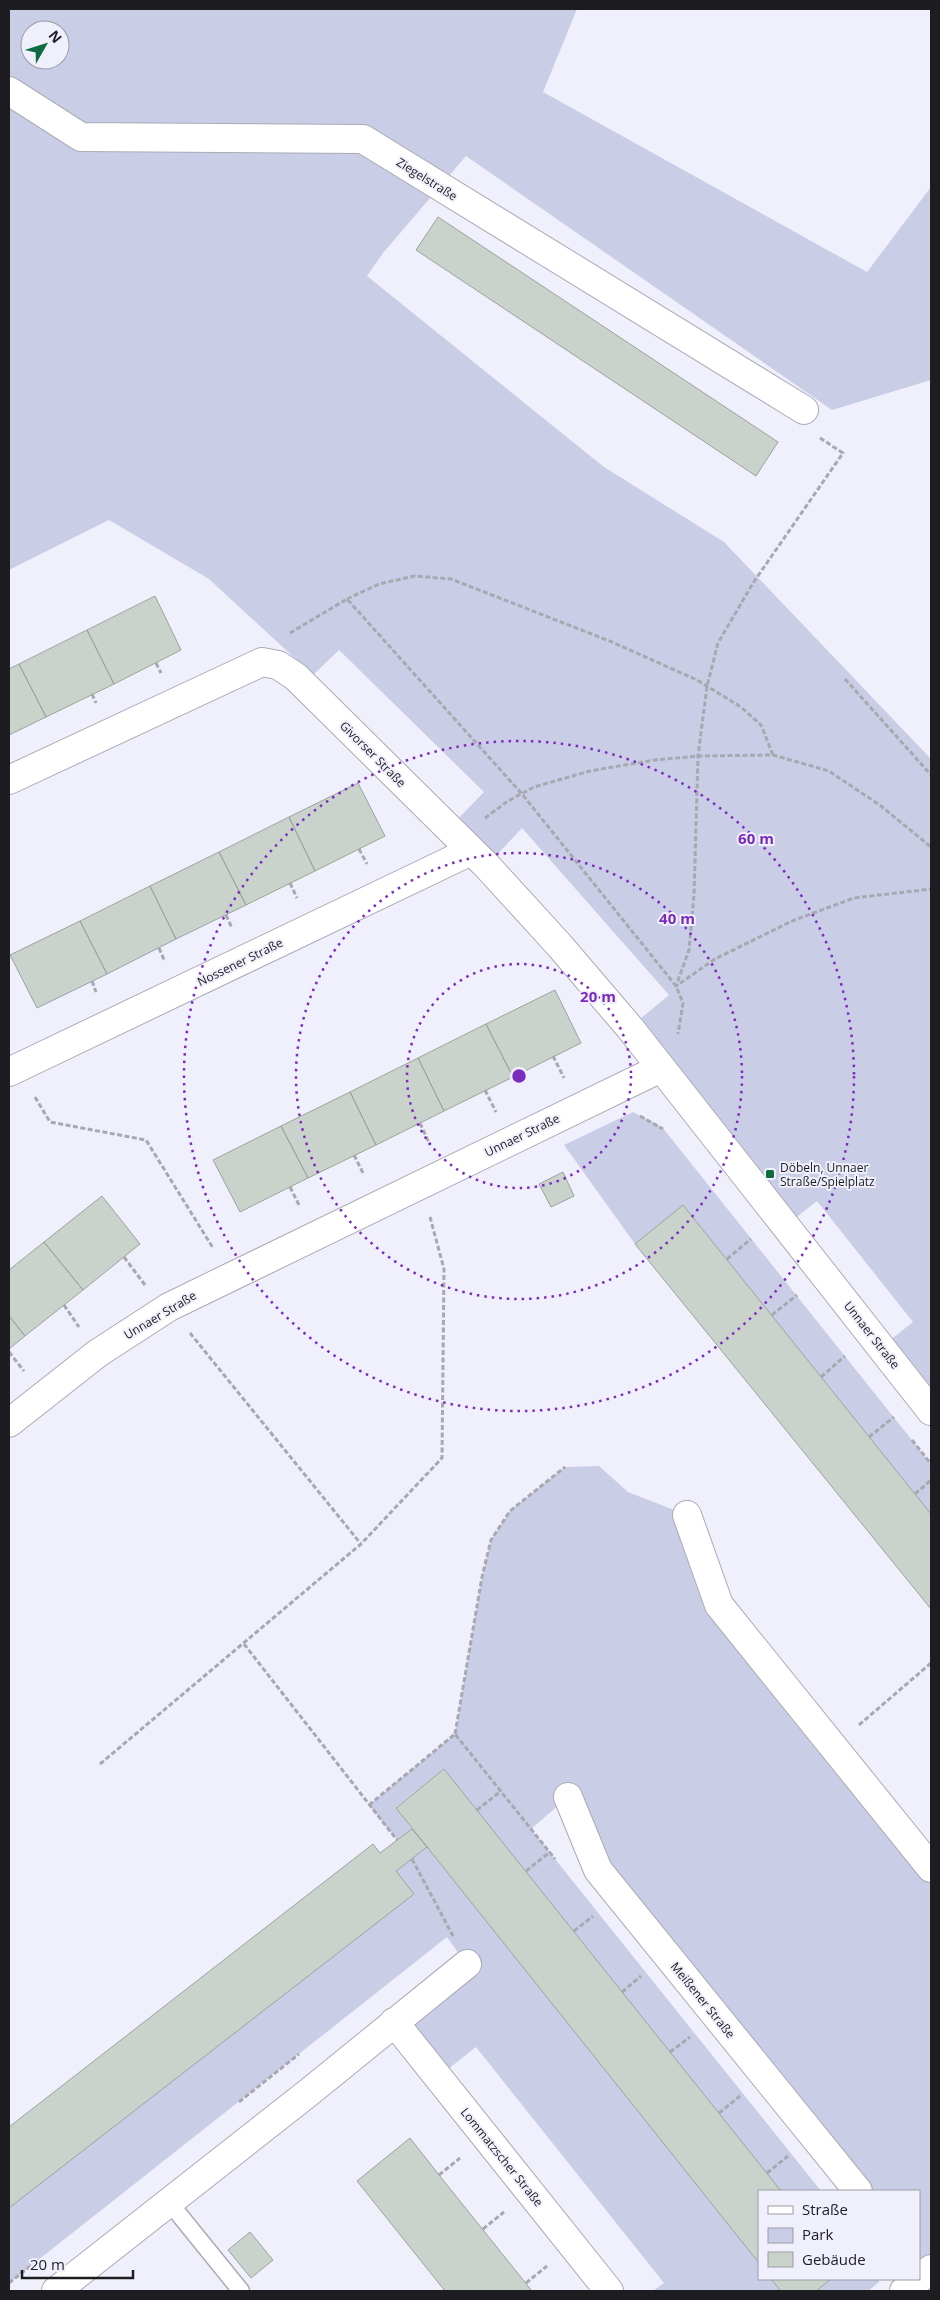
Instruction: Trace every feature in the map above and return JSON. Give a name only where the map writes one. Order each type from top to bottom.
[{"type":"street","name":"Ziegelstraße","points":[[9,91],[81,138],[363,140],[804,410]]},
{"type":"street","points":[[9,780],[262,662],[270,664]]},
{"type":"street","name":"Givorser Straße","points":[[270,664],[278,665],[296,677],[486,865],[560,946],[661,1068]]},
{"type":"street","name":"Nossener Straße","points":[[9,1072],[464,845]]},
{"type":"street","name":"Unnaer Straße","points":[[9,1423],[98,1353],[169,1307],[661,1068],[931,1411]]},
{"type":"street","points":[[687,1515],[719,1605],[931,1868]]},
{"type":"street","name":"Meißener Straße","points":[[568,1797],[598,1870],[857,2190]]},
{"type":"street","points":[[56,2291],[308,2093],[467,1964]]},
{"type":"street","name":"Lommatzscher Straße","points":[[394,2022],[609,2291]]},
{"type":"street","points":[[904,2291],[915,2280]]},
{"type":"lane","points":[[169,2202],[241,2291]]},
{"type":"path","points":[[676,986],[689,950],[694,895],[698,756],[707,686],[718,643],[753,583],[843,453]]},
{"type":"path","points":[[270,664],[274,644],[347,600],[379,584],[415,576],[451,579],[612,642],[707,686],[741,707],[761,725],[773,755]]},
{"type":"path","points":[[347,600],[522,794],[676,986],[683,1003],[677,1042],[661,1068]]},
{"type":"path","points":[[845,679],[931,775]]},
{"type":"path","points":[[464,845],[508,801],[534,787],[590,771],[655,760],[698,756],[773,755],[828,771],[881,806],[931,848]]},
{"type":"path","points":[[676,986],[716,959],[792,921],[854,898],[931,889]]},
{"type":"path","points":[[633,1112],[662,1127],[668,1134]]},
{"type":"path","points":[[50,1122],[146,1140],[231,1276]]},
{"type":"path","points":[[100,1764],[361,1544],[442,1458],[444,1269],[428,1209]]},
{"type":"path","points":[[745,1232],[757,1246]]},
{"type":"path","points":[[726,1259],[751,1239]]},
{"type":"path","points":[[791,1288],[803,1303]]},
{"type":"path","points":[[772,1315],[797,1295]]},
{"type":"path","points":[[169,1307],[361,1544]]},
{"type":"path","points":[[821,1377],[845,1356],[839,1349]]},
{"type":"path","points":[[888,1410],[899,1424]]},
{"type":"path","points":[[869,1437],[894,1417]]},
{"type":"path","points":[[910,1437],[931,1464]]},
{"type":"path","points":[[455,1734],[482,1577],[491,1540],[510,1511],[565,1468]]},
{"type":"path","points":[[915,1494],[931,1480]]},
{"type":"path","points":[[244,1644],[397,1840]]},
{"type":"path","points":[[834,1748],[931,1663]]},
{"type":"path","points":[[477,1810],[501,1791]]},
{"type":"path","points":[[526,1871],[550,1852]]},
{"type":"path","points":[[412,1859],[467,1964]]},
{"type":"path","points":[[574,1931],[598,1912]]},
{"type":"path","points":[[622,1992],[646,1972]]},
{"type":"path","points":[[670,2052],[695,2033]]},
{"type":"path","points":[[719,2113],[743,2094]]},
{"type":"path","points":[[767,2173],[791,2154]]},
{"type":"green space","points":[[9,9],[577,9],[543,92],[867,272],[931,187],[931,380],[832,410],[466,156],[383,253],[367,276],[604,467],[724,542],[931,759],[931,1394],[889,1341],[913,1322],[817,1201],[793,1220],[640,1019],[669,995],[522,828],[493,859],[456,821],[484,792],[339,650],[313,675],[209,579],[109,520],[9,570]]},
{"type":"green space","points":[[633,1112],[662,1127],[931,1464],[931,1514],[683,1205],[635,1244],[564,1145]]},
{"type":"green space","points":[[599,1466],[628,1492],[687,1515],[719,1605],[931,1868],[931,2269],[920,2266],[920,2190],[857,2190],[598,1870],[568,1797],[531,1829],[820,2190],[780,2190],[444,1769],[396,1807],[412,1829],[397,1840],[369,1805],[455,1734],[482,1577],[491,1540],[510,1511],[565,1467]]},
{"type":"green space","points":[[427,1847],[758,2262],[758,2280],[772,2280],[781,2291],[653,2291],[664,2283],[476,2047],[438,2077],[394,2022],[466,1964],[447,1937],[9,2283],[9,2208],[413,1894],[396,1871]]},
{"type":"green space","points":[[830,2280],[879,2280],[868,2291],[816,2291]]},
{"type":"building","points":[[438,217],[778,442],[756,476],[416,250]]},
{"type":"building","points":[[155,596],[181,650],[114,684],[87,630]]},
{"type":"building","points":[[87,630],[114,684],[46,717],[19,664]]},
{"type":"building","points":[[19,664],[46,717],[9,735],[9,669]]},
{"type":"building","points":[[358,783],[385,836],[315,871],[289,817]]},
{"type":"building","points":[[289,817],[315,871],[246,905],[219,852]]},
{"type":"building","points":[[219,852],[246,905],[176,939],[150,886]]},
{"type":"building","points":[[150,886],[176,939],[107,974],[80,921]]},
{"type":"building","points":[[80,921],[107,974],[37,1008],[10,955]]},
{"type":"building","points":[[555,990],[581,1043],[513,1077],[486,1024]]},
{"type":"building","points":[[486,1024],[513,1077],[444,1111],[418,1058]]},
{"type":"building","points":[[418,1058],[444,1111],[376,1145],[350,1092]]},
{"type":"building","points":[[350,1092],[376,1145],[308,1178],[281,1126]]},
{"type":"building","points":[[281,1126],[308,1178],[240,1212],[213,1160]]},
{"type":"building","points":[[563,1172],[574,1196],[551,1207],[539,1184]]},
{"type":"building","points":[[102,1196],[140,1244],[83,1290],[44,1242]]},
{"type":"building","points":[[683,1205],[931,1514],[931,1609],[635,1244]]},
{"type":"building","points":[[44,1242],[83,1290],[25,1336],[9,1316],[9,1270]]},
{"type":"building","points":[[9,1316],[25,1336],[9,1349]]},
{"type":"building","points":[[444,1769],[780,2190],[758,2190],[758,2262],[396,1808]]},
{"type":"building","points":[[412,1829],[427,1847],[396,1871],[414,1894],[9,2208],[9,2127],[373,1844],[380,1853]]},
{"type":"building","points":[[410,2138],[532,2291],[445,2291],[357,2181]]},
{"type":"building","points":[[250,2232],[273,2260],[251,2278],[228,2250]]},
{"type":"building","points":[[772,2280],[830,2280],[816,2291],[781,2291]]},
{"type":"place","name":"Döbeln, Unnaer Straße/Spielplatz","points":[[770,1174]]}]
